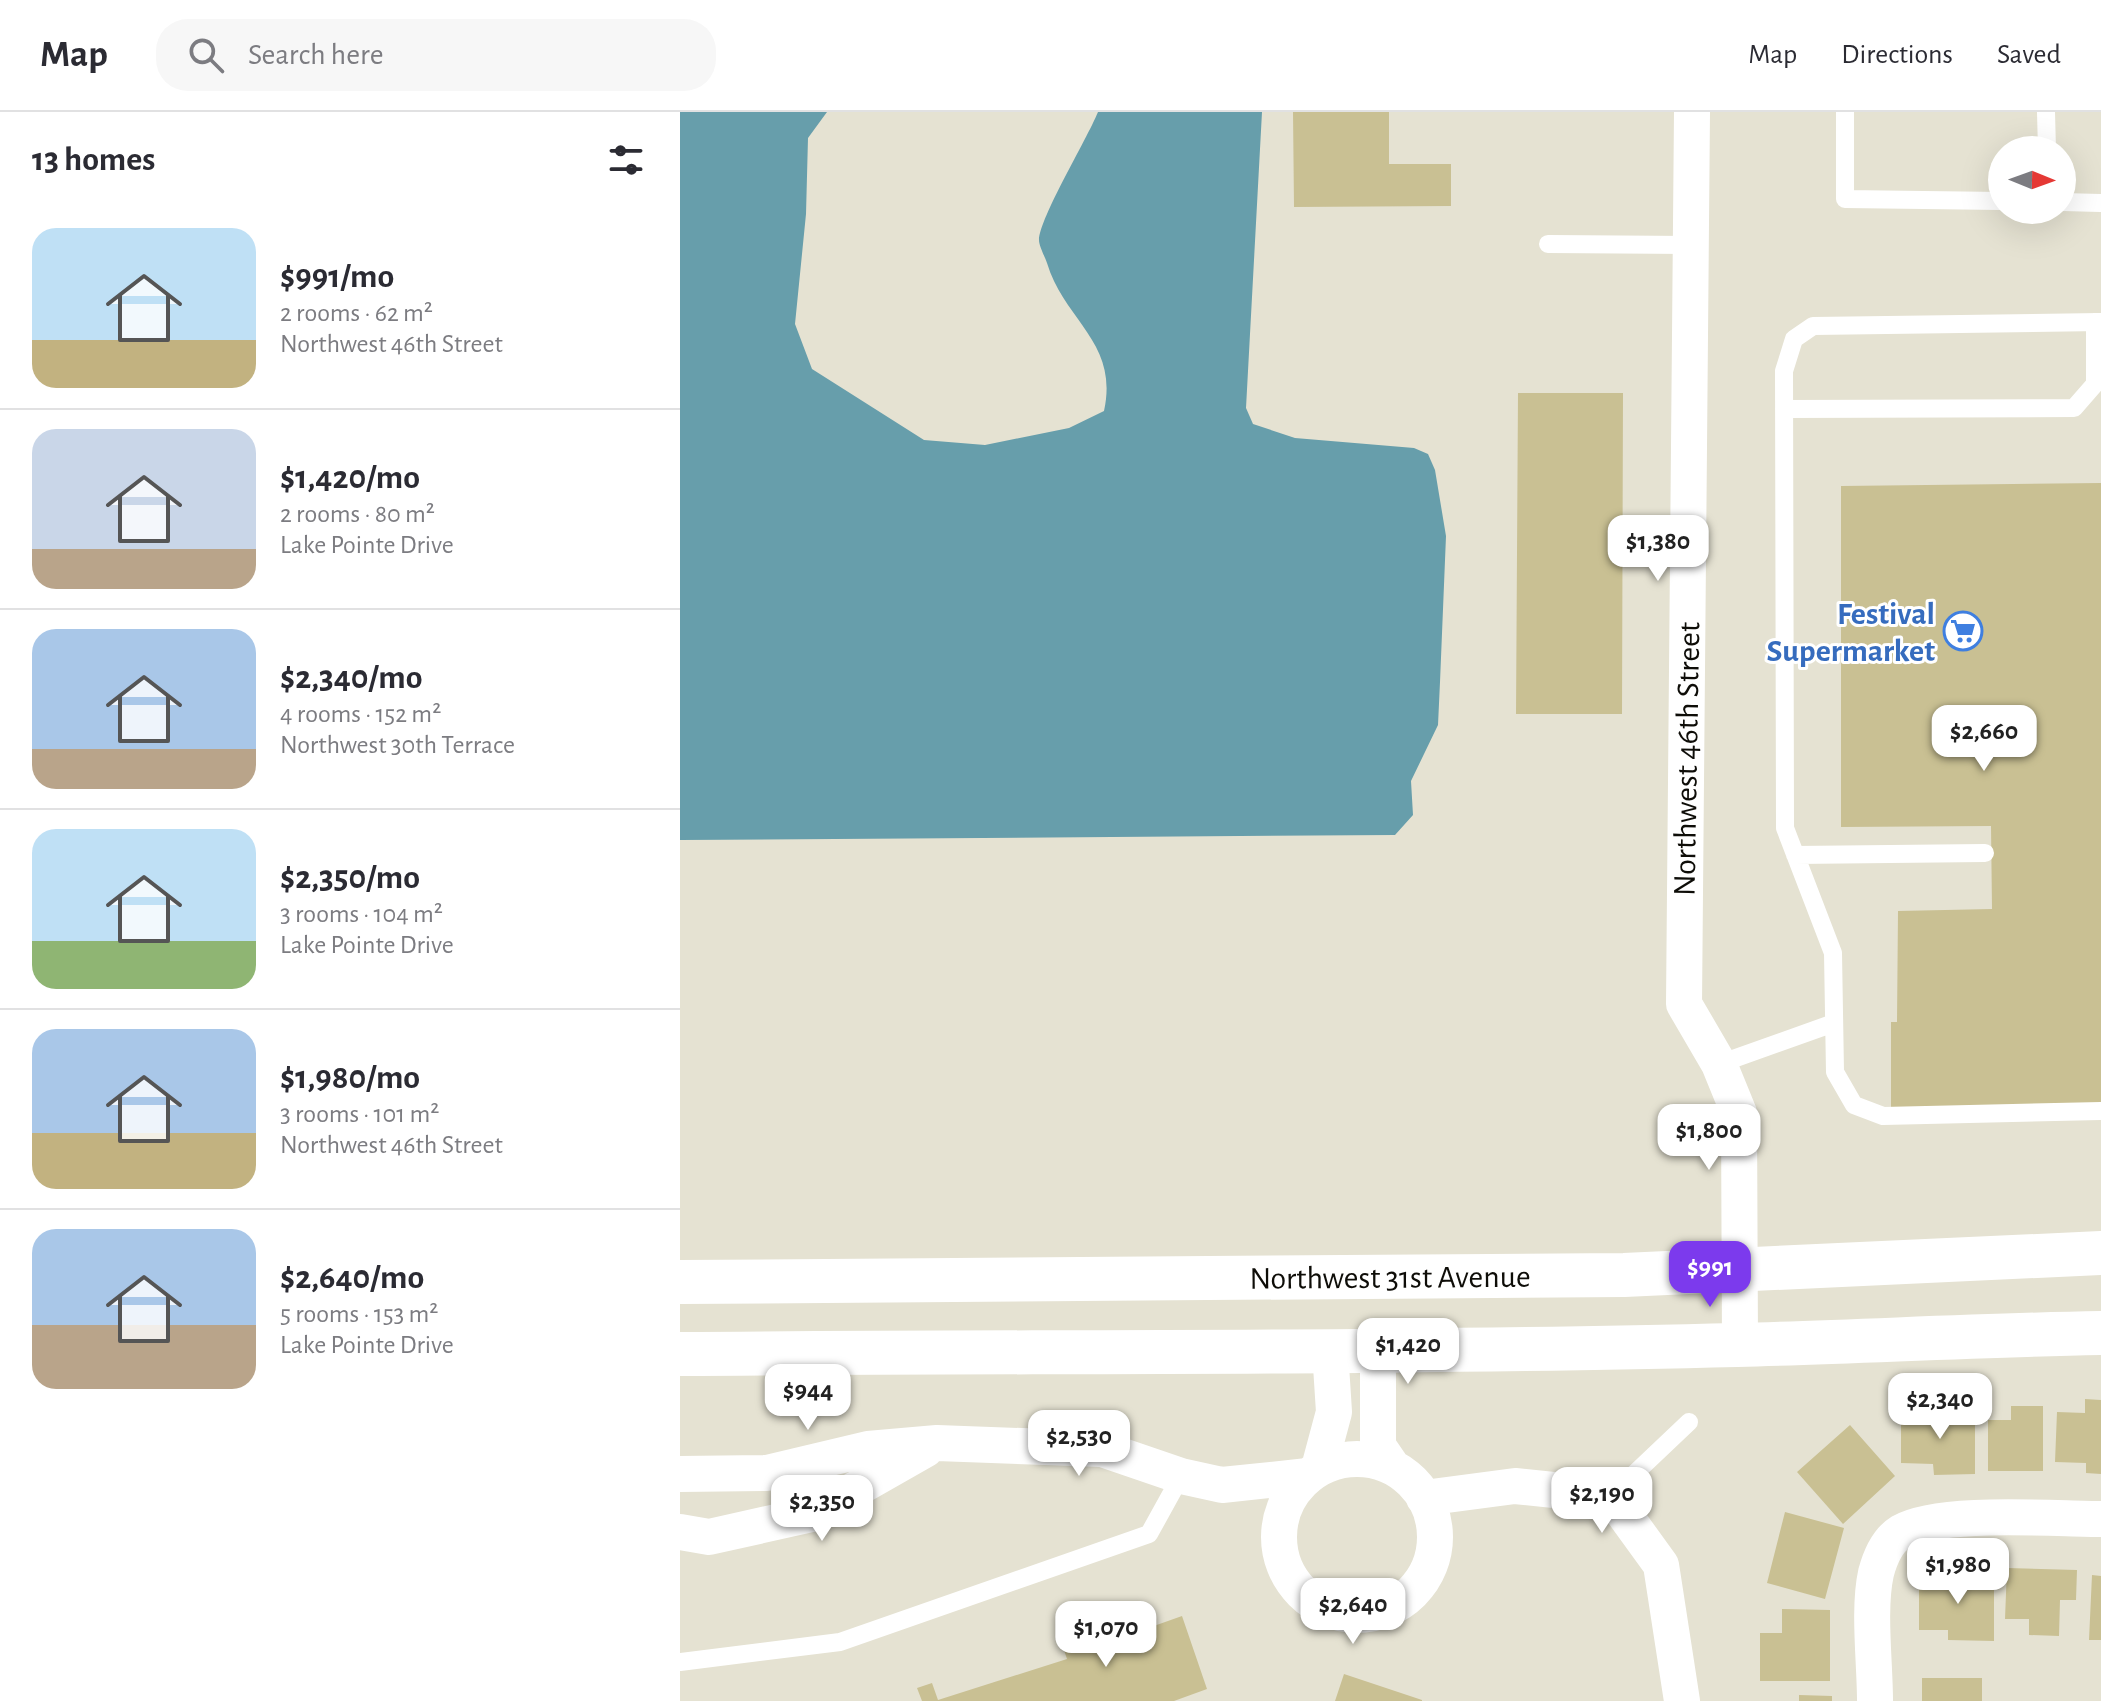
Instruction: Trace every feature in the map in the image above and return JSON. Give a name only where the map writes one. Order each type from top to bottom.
[{"type":"main road","name":"Northwest 31st Avenue","points":[[680,1282],[1739,1272],[2101,1253]]},
{"type":"main road","points":[[680,1354],[1378,1351],[1740,1345],[2101,1333]]},
{"type":"street","name":"Northwest 46th Street","points":[[1692,112],[1684,1004],[1719,1064],[1739,1113],[1740,1345]]},
{"type":"street","points":[[1330,1350],[1334,1412],[1314,1472],[1288,1501],[1279,1528],[1284,1565],[1294,1583],[1315,1603],[1355,1616],[1375,1614],[1400,1604],[1417,1590],[1433,1560],[1436,1534],[1430,1507],[1412,1480],[1391,1465],[1378,1446],[1378,1351]]},
{"type":"street","points":[[680,1474],[767,1473],[868,1449],[937,1443],[1102,1449],[1181,1476],[1222,1485],[1251,1501],[1279,1528]]},
{"type":"street","points":[[680,1532],[709,1537],[812,1514],[937,1443]]},
{"type":"street","points":[[1222,1485],[1314,1472],[1360,1458],[1391,1465]]},
{"type":"street","points":[[1424,1498],[1515,1486],[1611,1496],[1661,1565],[1682,1701]]},
{"type":"street","points":[[1875,1701],[1876,1574],[1888,1544],[1899,1533],[1920,1524],[1975,1519],[2101,1519]]},
{"type":"lane","points":[[1845,112],[1845,199],[1988,201]]},
{"type":"lane","points":[[2046,112],[2047,136]]},
{"type":"lane","points":[[2076,202],[2101,203]]},
{"type":"lane","points":[[1548,244],[1691,245]]},
{"type":"lane","points":[[1784,409],[2074,408],[2095,384],[2098,322],[1813,326],[1794,339],[1784,371],[1784,409],[1785,828],[1833,953],[1835,1072],[1854,1105],[1883,1116],[2101,1111]]},
{"type":"lane","points":[[1795,855],[1985,853]]},
{"type":"lane","points":[[1719,1064],[1834,1023]]},
{"type":"lane","points":[[1611,1496],[1689,1422]]},
{"type":"lane","points":[[680,1662],[840,1642],[1149,1534],[1181,1476]]},
{"type":"water","points":[[680,112],[827,112],[808,138],[806,214],[795,324],[812,369],[924,440],[985,445],[1069,428],[1104,411],[1107,387],[1104,367],[1088,333],[1055,283],[1039,240],[1055,197],[1098,112],[1262,112],[1246,408],[1253,424],[1295,438],[1414,448],[1428,454],[1435,470],[1446,536],[1438,725],[1411,781],[1413,815],[1395,835],[680,840]]},
{"type":"building","points":[[1293,112],[1389,112],[1389,164],[1451,164],[1451,206],[1294,207]]},
{"type":"building","points":[[1518,393],[1623,393],[1622,714],[1516,714]]},
{"type":"building","points":[[2101,483],[2101,1106],[1891,1108],[1891,1022],[1897,1022],[1898,911],[1992,909],[1991,826],[1841,827],[1841,486]]},
{"type":"building","points":[[2085,1399],[2101,1400],[2101,1474],[2086,1473],[2086,1463],[2055,1462],[2057,1412],[2085,1413]]},
{"type":"building","points":[[2011,1406],[2043,1406],[2043,1471],[1988,1471],[1988,1420],[2011,1420]]},
{"type":"building","points":[[1901,1412],[1975,1412],[1975,1474],[1934,1475],[1933,1464],[1901,1463]]},
{"type":"building","points":[[1850,1425],[1895,1476],[1843,1524],[1797,1472]]},
{"type":"building","points":[[1785,1512],[1844,1528],[1825,1599],[1767,1583]]},
{"type":"building","points":[[2007,1568],[2077,1570],[2076,1600],[2060,1600],[2059,1636],[2029,1635],[2029,1619],[2005,1619]]},
{"type":"building","points":[[1919,1574],[1994,1575],[1994,1641],[1948,1640],[1948,1630],[1919,1630]]},
{"type":"building","points":[[2092,1575],[2101,1576],[2101,1640],[2089,1640]]},
{"type":"building","points":[[1144,1606],[1151,1627],[1182,1616],[1207,1689],[1174,1701],[922,1701],[917,1688],[932,1683],[938,1700],[1067,1659],[1064,1650],[1118,1631],[1114,1617]]},
{"type":"building","points":[[1782,1609],[1830,1610],[1830,1681],[1760,1681],[1760,1633],[1782,1633]]},
{"type":"building","points":[[1344,1674],[1422,1700],[1422,1701],[1335,1701]]},
{"type":"building","points":[[1922,1678],[1982,1678],[1982,1701],[1922,1701]]},
{"type":"building","points":[[1799,1695],[1832,1696],[1832,1701],[1799,1701]]},
{"type":"place","name":"Festival Supermarket","points":[[1963,631]]}]
